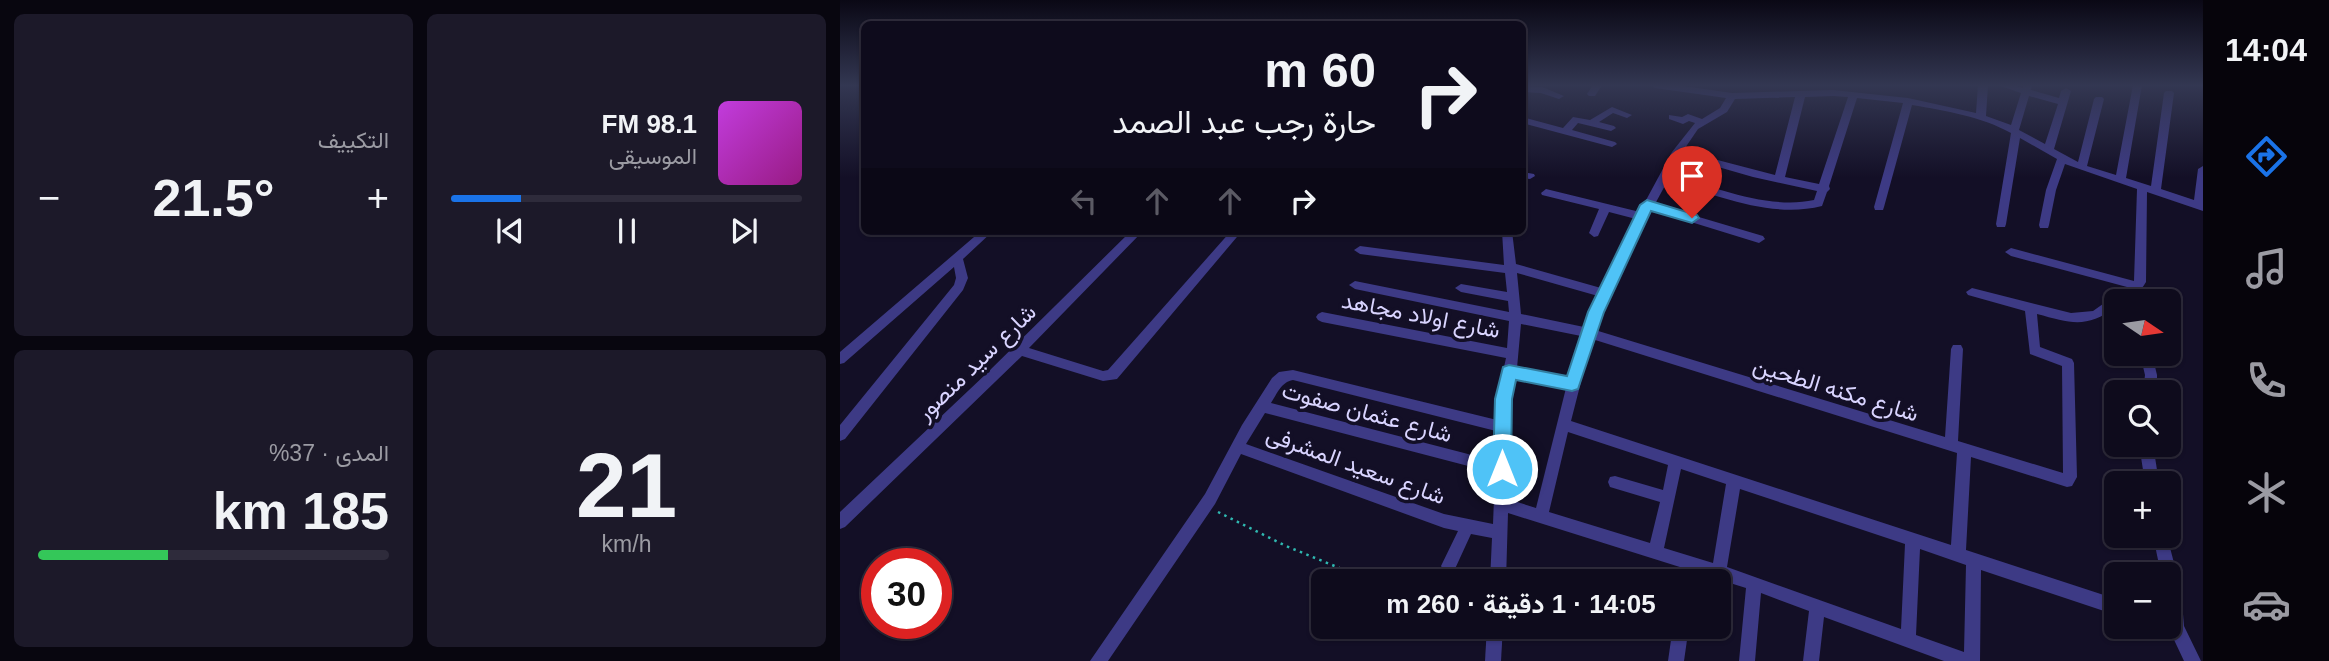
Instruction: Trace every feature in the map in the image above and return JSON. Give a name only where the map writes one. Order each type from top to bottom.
[{"type":"street","points":[[1591,123],[1603,116]]},
{"type":"street","points":[[1541,514],[1572,384],[1604,293],[1676,152],[1701,122],[1713,116]]},
{"type":"street","points":[[1779,179],[1794,116]]},
{"type":"street","points":[[1664,175],[1771,205],[1813,206],[1822,199],[1847,116]]},
{"type":"street","points":[[1879,207],[1904,116]]},
{"type":"street","points":[[1981,116],[2015,131],[2062,159],[2201,206],[2203,169]]},
{"type":"street","points":[[2001,224],[2019,116]]},
{"type":"street","points":[[2048,151],[2059,116]]},
{"type":"street","points":[[2082,167],[2095,116]]},
{"type":"street","points":[[2120,180],[2132,116]]},
{"type":"street","points":[[2155,192],[2166,116]]},
{"type":"street","points":[[1672,117],[1683,121],[1688,117],[1701,122]]},
{"type":"street","points":[[1566,131],[1576,120],[1611,128]]},
{"type":"street","points":[[1526,121],[1612,144]]},
{"type":"street","points":[[1676,152],[1825,189]]},
{"type":"street","points":[[2044,225],[2051,190],[2062,159]]},
{"type":"street","points":[[1549,193],[1559,183]]},
{"type":"street","points":[[2135,289],[2141,187]]},
{"type":"street","points":[[1549,193],[1605,208],[1644,211],[1759,239]]},
{"type":"street","points":[[1594,233],[1605,208]]},
{"type":"street","points":[[840,359],[983,235]]},
{"type":"street","name":"شارع سيد منصور","points":[[840,522],[1134,235]]},
{"type":"street","points":[[1020,349],[1103,376],[1112,375],[1234,235]]},
{"type":"street","points":[[1499,569],[1504,391],[1512,354],[1515,317],[1507,235]]},
{"type":"street","points":[[1360,250],[1511,268],[1604,293]]},
{"type":"street","points":[[2011,252],[2126,289]]},
{"type":"street","points":[[840,435],[959,287],[962,278],[957,258]]},
{"type":"street","name":"شارع مكنه الطحين","points":[[1355,285],[1588,334],[2064,481],[2070,478],[2068,363],[2034,350],[2031,308]]},
{"type":"street","points":[[1461,288],[1514,298]]},
{"type":"street","points":[[1972,292],[2071,318],[2089,317],[2104,308]]},
{"type":"street","name":"شارع اولاد مجاهد","points":[[1322,317],[1512,354]]},
{"type":"street","points":[[1731,576],[1964,660],[1966,557],[1958,448],[1957,349]]},
{"type":"street","points":[[1509,372],[1572,384]]},
{"type":"street","points":[[1098,661],[1206,505],[1237,447],[1280,378],[1293,375],[1502,426]]},
{"type":"street","name":"شارع عثمان صفوت","points":[[1262,406],[1502,469]]},
{"type":"street","points":[[1563,424],[2104,603]]},
{"type":"street","name":"شارع سعيد المشرفى","points":[[1237,447],[1356,492],[1467,527],[1501,533]]},
{"type":"street","points":[[1656,552],[1676,461]]},
{"type":"street","points":[[1719,569],[1734,480]]},
{"type":"street","points":[[1615,482],[1668,498]]},
{"type":"street","points":[[1502,504],[1710,569]]},
{"type":"street","points":[[1449,566],[1467,527]]},
{"type":"street","points":[[1908,640],[1913,540]]},
{"type":"street","points":[[1691,569],[1692,563]]},
{"type":"street","points":[[1747,661],[1754,583]]},
{"type":"street","points":[[1811,661],[1817,607]]},
{"type":"street","points":[[2181,637],[2195,656]]},
{"type":"street","points":[[1494,661],[1495,639]]},
{"type":"street","points":[[1676,661],[1679,639]]},
{"type":"path","points":[[1206,505],[1286,546],[1342,569]]},
{"type":"path","points":[[1444,569],[1449,566]]},
{"type":"route","points":[[1502,469],[1502,426],[1509,372],[1572,384],[1596,312],[1647,205],[1692,218]]}]
